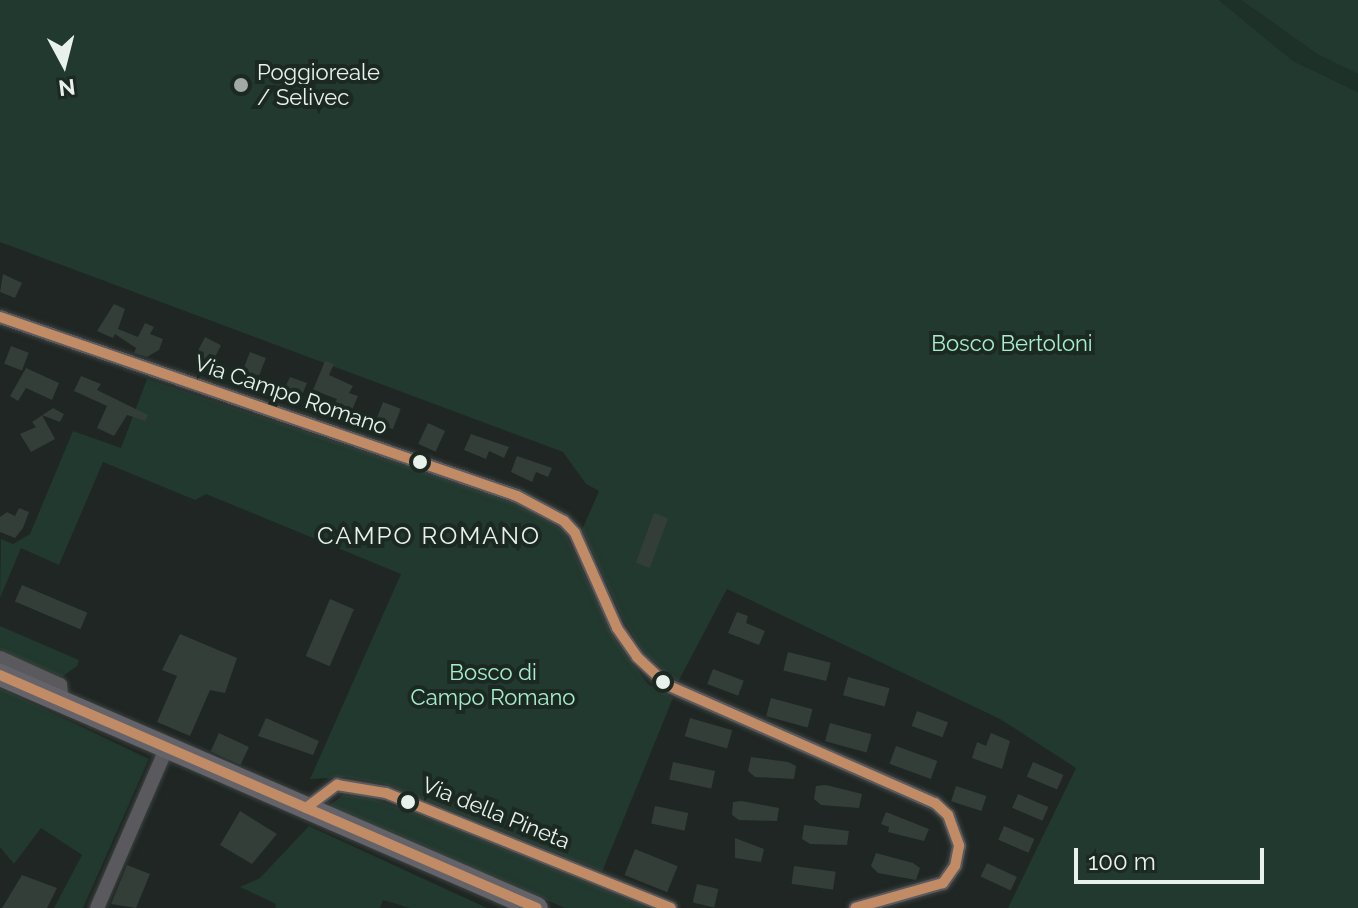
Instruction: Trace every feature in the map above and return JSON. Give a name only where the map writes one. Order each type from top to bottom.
[{"type":"main road","points":[[0,675],[537,908]]},
{"type":"street","name":"Via Campo Romano","points":[[0,317],[517,496],[564,521],[575,533],[621,635],[667,685],[935,803],[958,833],[958,859],[943,883],[932,889],[855,908]]},
{"type":"street","points":[[0,658],[60,685],[62,702]]},
{"type":"street","points":[[97,908],[167,747]]},
{"type":"street","name":"Via della Pineta","points":[[306,808],[337,785],[375,790],[671,908]]},
{"type":"shaded area","points":[[1219,0],[1241,0],[1317,54],[1358,74],[1358,92],[1293,61]]},
{"type":"green space","name":"Bosco Bertoloni","points":[[0,0],[1219,0],[1293,61],[1358,92],[1358,908],[1008,908],[1076,768],[1000,719],[727,589],[678,682],[644,654],[622,617],[582,530],[599,491],[586,484],[563,452],[0,242]]},
{"type":"green space","points":[[1241,0],[1358,0],[1358,74],[1317,54]]},
{"type":"green space","name":"Bosco di Campo Romano","points":[[147,379],[515,501],[564,531],[615,639],[648,684],[673,698],[602,872],[384,784],[347,777],[310,779],[401,574],[206,494],[195,500],[103,462],[59,565],[21,548],[0,598],[1,539],[13,544],[30,534],[73,431],[121,448]]},
{"type":"green space","points":[[0,626],[79,660],[77,666],[62,677],[0,650]]},
{"type":"green space","points":[[0,688],[149,759],[83,908],[54,908],[82,855],[41,828],[14,864],[0,847]]},
{"type":"green space","points":[[343,795],[370,798],[440,822],[653,908],[565,908],[327,807]]},
{"type":"green space","points":[[309,826],[487,908],[410,908],[383,900],[380,908],[275,908],[276,904],[240,887],[260,878]]},
{"type":"building","points":[[3,274],[22,283],[15,298],[0,292]]},
{"type":"building","points":[[114,304],[125,309],[118,329],[138,337],[145,323],[154,327],[150,334],[163,339],[159,350],[147,357],[134,353],[136,348],[115,334],[113,338],[97,331]]},
{"type":"building","points":[[205,337],[221,345],[211,366],[195,357]]},
{"type":"building","points":[[11,346],[29,353],[22,371],[4,364]]},
{"type":"building","points":[[250,352],[266,358],[258,379],[242,373]]},
{"type":"building","points":[[325,361],[334,364],[329,375],[353,386],[349,393],[358,396],[349,417],[332,410],[337,399],[313,390]]},
{"type":"building","points":[[26,368],[59,383],[52,400],[26,388],[18,401],[10,396]]},
{"type":"building","points":[[81,376],[101,384],[97,390],[148,415],[145,421],[127,415],[114,436],[97,428],[107,406],[74,391]]},
{"type":"building","points":[[290,377],[307,383],[298,405],[281,396]]},
{"type":"building","points":[[383,402],[401,409],[393,429],[375,423]]},
{"type":"building","points":[[53,408],[64,414],[60,422],[42,415]]},
{"type":"building","points":[[42,415],[55,439],[31,452],[20,434],[36,427],[32,422]]},
{"type":"building","points":[[428,423],[445,431],[435,452],[418,444]]},
{"type":"building","points":[[471,434],[509,447],[504,458],[489,451],[486,459],[464,450]]},
{"type":"building","points":[[517,456],[552,468],[548,477],[536,472],[532,482],[511,472]]},
{"type":"building","points":[[19,508],[29,512],[23,528],[15,538],[0,532],[0,517],[7,512],[15,516]]},
{"type":"building","points":[[654,513],[668,518],[650,568],[636,563]]},
{"type":"building","points":[[22,585],[87,613],[80,629],[15,602]]},
{"type":"building","points":[[330,599],[354,609],[330,666],[306,656]]},
{"type":"building","points":[[737,612],[748,616],[746,623],[765,631],[759,645],[728,633]]},
{"type":"building","points":[[180,634],[237,658],[225,693],[210,690],[190,736],[157,722],[177,676],[162,670]]},
{"type":"building","points":[[788,652],[831,663],[826,681],[783,670]]},
{"type":"building","points":[[713,669],[744,681],[738,696],[707,684]]},
{"type":"building","points":[[848,677],[890,688],[885,706],[843,695]]},
{"type":"building","points":[[771,698],[813,709],[808,727],[766,716]]},
{"type":"building","points":[[917,711],[948,722],[943,737],[912,726]]},
{"type":"building","points":[[266,718],[319,741],[313,755],[258,736]]},
{"type":"building","points":[[690,718],[732,730],[727,748],[685,736]]},
{"type":"building","points":[[830,723],[872,734],[867,752],[825,741]]},
{"type":"building","points":[[219,733],[249,747],[240,765],[211,751]]},
{"type":"building","points":[[991,733],[1010,741],[1002,769],[972,758],[977,742],[986,746]]},
{"type":"building","points":[[896,746],[937,761],[931,779],[890,764]]},
{"type":"building","points":[[751,757],[796,766],[794,779],[755,777],[748,771]]},
{"type":"building","points":[[673,762],[715,771],[711,789],[669,780]]},
{"type":"building","points":[[1033,762],[1063,775],[1057,790],[1027,777]]},
{"type":"building","points":[[826,785],[862,794],[859,808],[821,805],[814,799],[816,786]]},
{"type":"building","points":[[956,786],[986,796],[981,811],[951,801]]},
{"type":"building","points":[[1018,794],[1048,807],[1043,821],[1012,808]]},
{"type":"building","points":[[733,802],[779,808],[777,821],[739,820],[732,815]]},
{"type":"building","points":[[655,806],[688,813],[685,831],[651,824]]},
{"type":"building","points":[[240,811],[277,834],[252,864],[220,845]]},
{"type":"building","points":[[886,812],[929,829],[924,841],[888,832],[889,827],[881,824]]},
{"type":"building","points":[[804,825],[849,831],[847,845],[810,844],[802,839]]},
{"type":"building","points":[[1004,826],[1034,839],[1029,853],[998,840]]},
{"type":"building","points":[[735,838],[764,849],[761,862],[735,858]]},
{"type":"building","points":[[635,849],[678,866],[667,892],[625,875]]},
{"type":"building","points":[[876,853],[913,863],[920,868],[916,880],[878,873],[871,866]]},
{"type":"building","points":[[987,863],[1017,877],[1011,891],[981,877]]},
{"type":"building","points":[[127,865],[150,874],[136,908],[111,904]]},
{"type":"building","points":[[794,866],[836,872],[833,890],[791,884]]},
{"type":"building","points":[[22,875],[57,888],[47,908],[2,908]]},
{"type":"building","points":[[697,884],[718,889],[714,907],[693,903]]},
{"type":"transit line","points":[[0,317],[517,496],[564,521],[575,533],[617,628],[637,657],[667,685],[935,803],[948,815],[959,846],[955,866],[943,883],[855,908]]},
{"type":"transit line","points":[[0,675],[537,908]]},
{"type":"transit line","points":[[306,808],[337,785],[386,793],[671,908]]},
{"type":"place","name":"Poggioreale / Selivec","points":[[241,85]]},
{"type":"district","name":"CAMPO ROMANO","points":[[429,536]]}]
